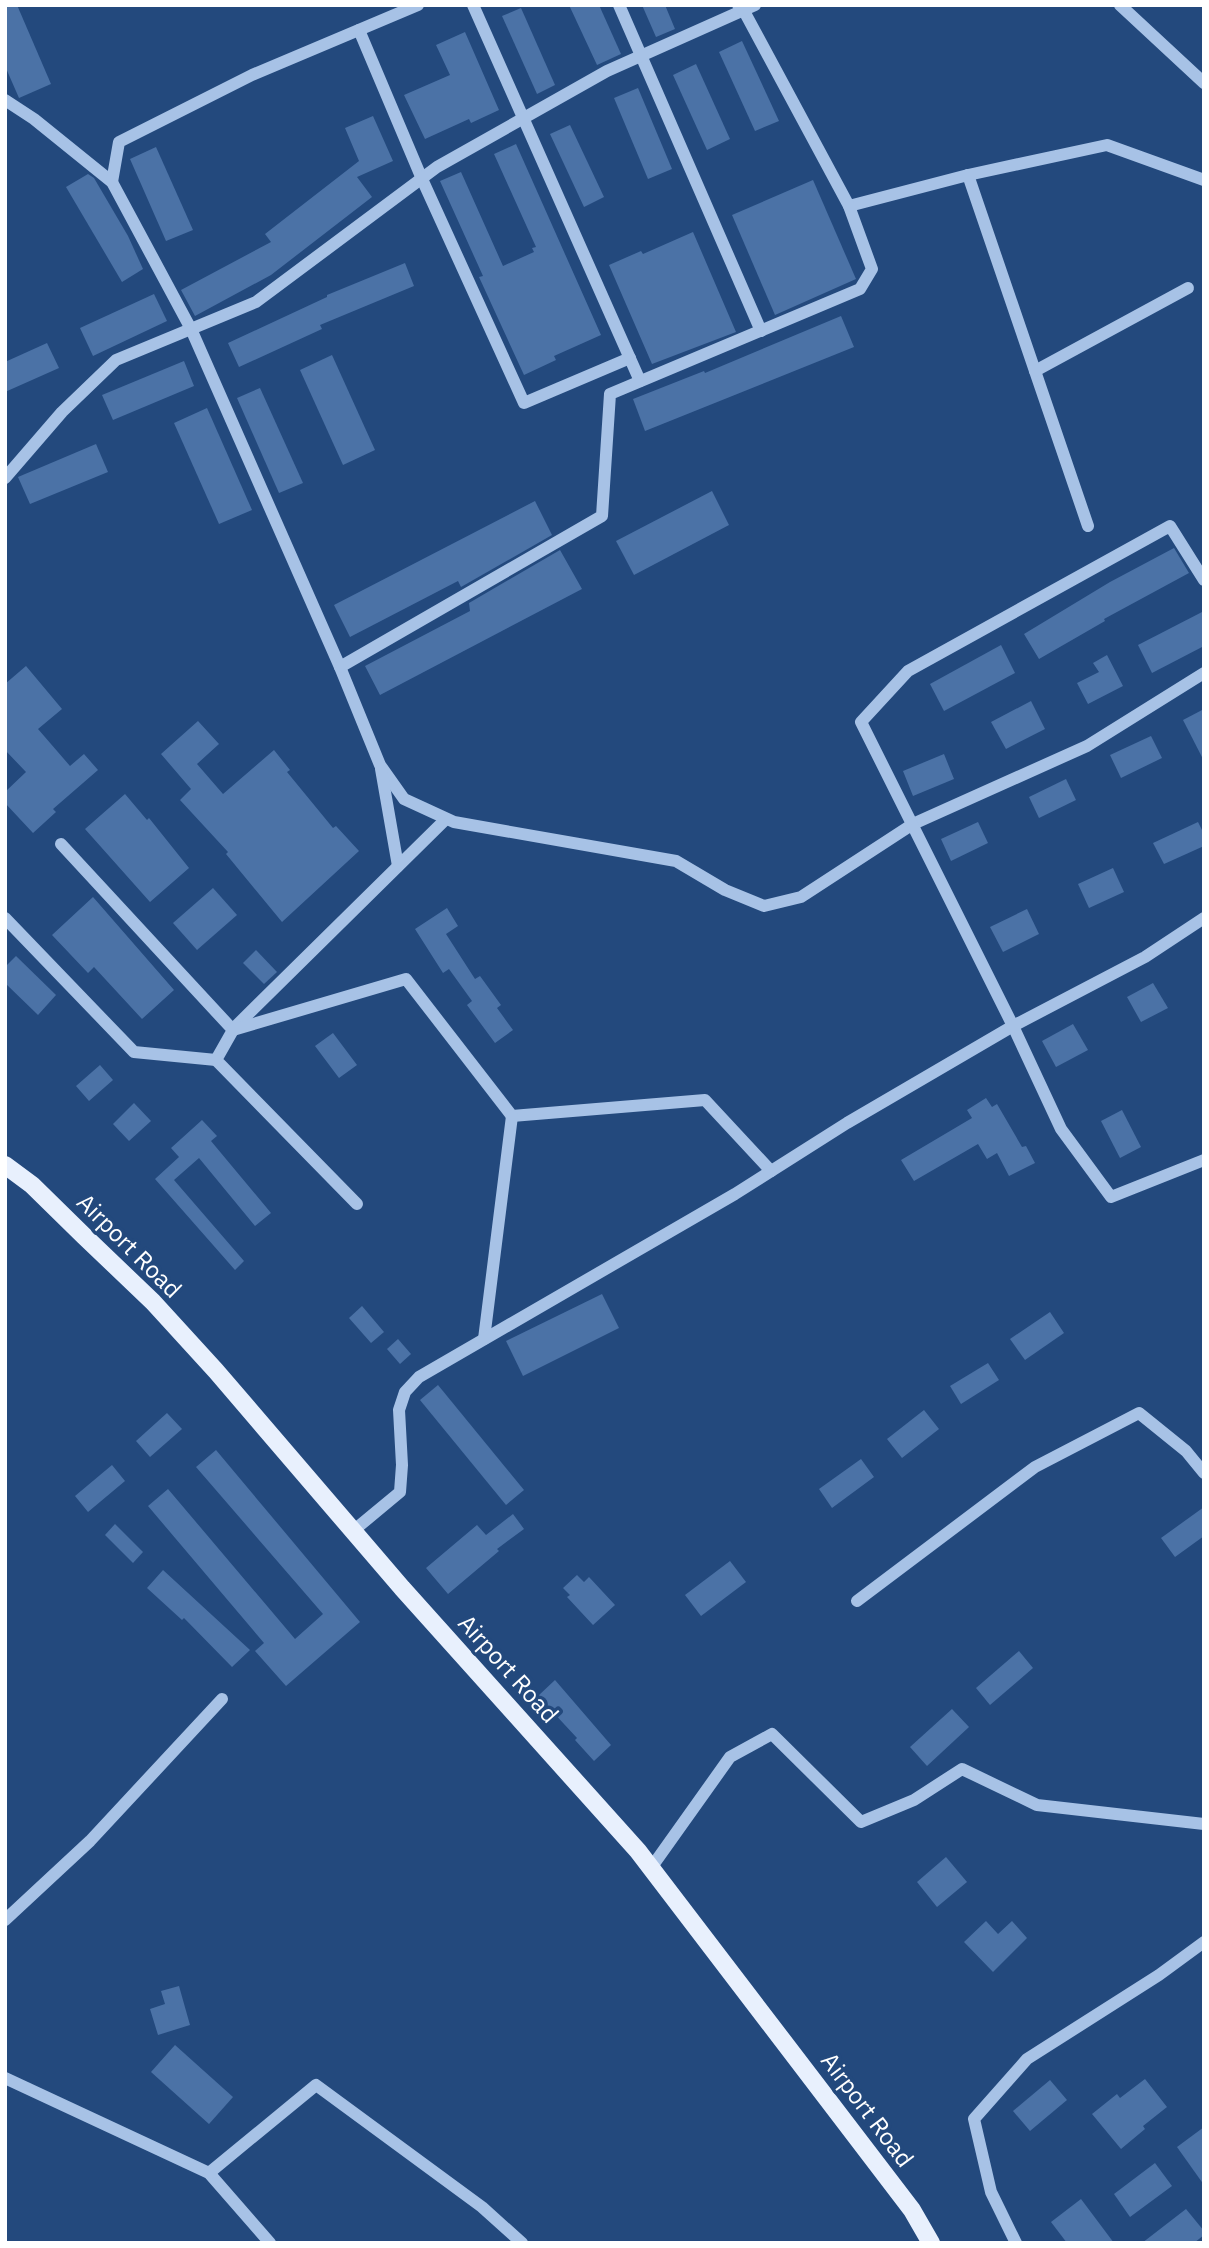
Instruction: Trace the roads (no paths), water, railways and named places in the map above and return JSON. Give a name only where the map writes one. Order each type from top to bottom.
[{"type":"main road","name":"Airport Road","points":[[5,1165],[32,1185],[153,1303],[216,1371],[353,1531],[651,1868],[912,2210],[931,2243]]},
{"type":"street","points":[[111,182],[119,142],[252,75],[418,5]]},
{"type":"street","points":[[473,5],[640,381]]},
{"type":"street","points":[[619,5],[761,331]]},
{"type":"street","points":[[1120,5],[1203,76]]},
{"type":"street","points":[[5,478],[62,412],[116,360],[256,302],[438,167],[607,71],[746,7],[849,205],[872,269],[860,289],[610,394],[602,516],[340,667]]},
{"type":"street","points":[[359,30],[422,179],[524,403],[630,358]]},
{"type":"street","points":[[5,100],[34,119],[111,182],[191,330],[340,667],[380,765],[398,866]]},
{"type":"street","points":[[849,205],[968,175],[1107,145],[1204,180]]},
{"type":"street","points":[[968,175],[1088,526]]},
{"type":"street","points":[[1035,371],[1188,288]]},
{"type":"street","points":[[1204,580],[1170,526],[908,671],[861,722],[1013,1026],[1061,1129],[1111,1197],[1204,1160]]},
{"type":"street","points":[[380,765],[404,799],[454,822],[676,861],[725,890],[764,906],[801,897],[913,824],[1087,746],[1204,673]]},
{"type":"street","points":[[216,1060],[233,1030],[446,818]]},
{"type":"street","points":[[61,844],[233,1030]]},
{"type":"street","points":[[5,918],[134,1052],[216,1060],[357,1204]]},
{"type":"street","points":[[353,1531],[400,1492],[402,1465],[399,1410],[405,1392],[419,1377],[1013,1026],[1144,957],[1204,918]]},
{"type":"street","points":[[233,1030],[406,979],[512,1116],[484,1339]]},
{"type":"street","points":[[512,1116],[705,1100],[771,1171]]},
{"type":"street","points":[[857,1601],[1035,1467],[1139,1413],[1186,1451],[1204,1473]]},
{"type":"street","points":[[5,1920],[90,1841],[222,1699]]},
{"type":"street","points":[[651,1868],[730,1758],[772,1734],[861,1822],[914,1800],[962,1769],[1037,1805],[1204,1824]]},
{"type":"street","points":[[1016,2243],[991,2192],[974,2119],[1027,2059],[1158,1975],[1204,1942]]},
{"type":"street","points":[[5,2078],[209,2173],[270,2243]]},
{"type":"street","points":[[209,2173],[316,2085],[482,2207],[522,2243]]}]
